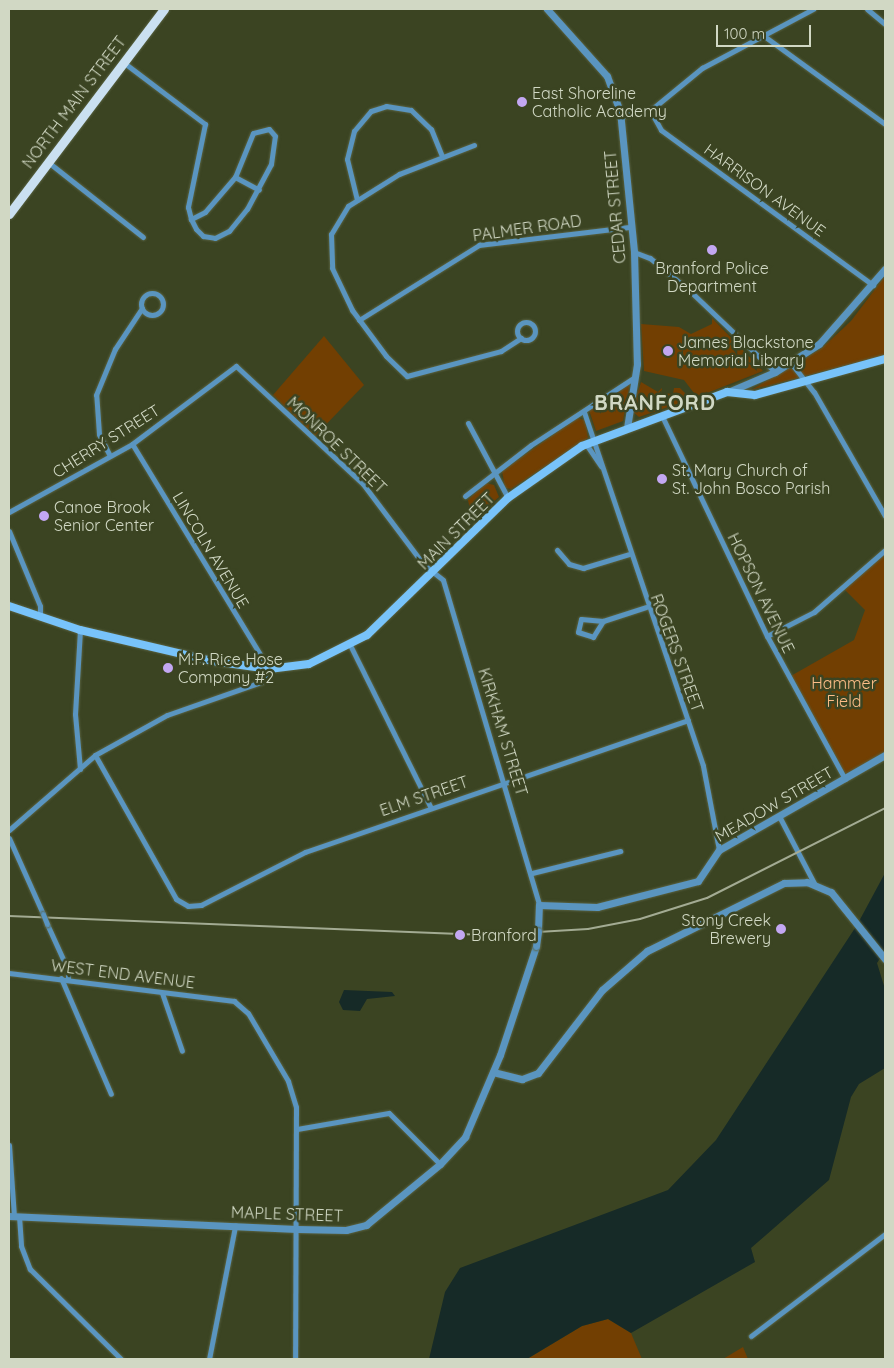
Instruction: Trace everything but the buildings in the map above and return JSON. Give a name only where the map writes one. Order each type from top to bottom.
[{"type":"main road","name":"NORTH MAIN STREET","points":[[9,214],[164,9]]},
{"type":"main road","points":[[727,392],[755,395],[806,383],[885,359]]},
{"type":"main road","name":"MAIN STREET","points":[[9,606],[80,630],[212,661],[269,669],[309,664],[351,647],[508,498],[586,444],[727,392]]},
{"type":"street","name":"CEDAR STREET","points":[[547,9],[607,76],[622,116],[629,227],[634,252],[636,377],[627,428]]},
{"type":"street","points":[[622,116],[650,110],[702,68],[813,9]]},
{"type":"street","points":[[867,9],[885,24]]},
{"type":"street","points":[[764,36],[885,124]]},
{"type":"street","points":[[123,62],[205,124],[190,195],[192,219],[203,236],[215,238],[229,231],[259,190],[276,146],[270,130],[253,133],[235,177],[205,212],[192,219]]},
{"type":"street","points":[[357,200],[347,159],[354,131],[371,111],[386,106],[411,110],[432,129],[442,156]]},
{"type":"street","name":"HARRISON AVENUE","points":[[650,110],[661,130],[873,285]]},
{"type":"street","points":[[474,145],[399,174],[357,200],[336,222],[330,246],[336,277],[359,320],[407,376],[501,351],[521,338]]},
{"type":"street","points":[[48,162],[143,236]]},
{"type":"street","points":[[235,177],[259,190]]},
{"type":"street","name":"PALMER ROAD","points":[[359,320],[479,245],[629,227]]},
{"type":"street","points":[[634,252],[650,258],[692,293],[775,372]]},
{"type":"street","name":"MAIN STREET","points":[[727,392],[791,364],[838,326],[885,269]]},
{"type":"street","points":[[110,454],[99,434],[96,395],[115,349],[142,308],[148,293],[162,300],[156,314],[142,308]]},
{"type":"street","points":[[791,364],[806,383],[885,516]]},
{"type":"street","name":"CHERRY STREET","points":[[9,512],[110,454],[132,444],[236,366]]},
{"type":"street","name":"MONROE STREET","points":[[236,366],[363,484],[409,544],[433,571]]},
{"type":"street","points":[[465,496],[494,473],[636,377]]},
{"type":"street","name":"ROGERS STREET","points":[[584,412],[596,440],[601,466],[646,607],[703,766],[719,850]]},
{"type":"street","name":"HOPSON AVENUE","points":[[662,416],[767,636],[845,778]]},
{"type":"street","points":[[468,423],[508,498]]},
{"type":"street","name":"LINCOLN AVENUE","points":[[132,444],[269,669]]},
{"type":"street","name":"ROGERS STREET","points":[[586,444],[601,466]]},
{"type":"street","points":[[9,531],[40,606],[40,618]]},
{"type":"street","points":[[557,550],[569,564],[583,568],[629,554]]},
{"type":"street","points":[[767,636],[814,612],[885,550]]},
{"type":"street","name":"KIRKHAM STREET","points":[[433,571],[443,580],[452,600],[532,873],[539,905]]},
{"type":"street","points":[[603,621],[593,637],[578,632],[581,619],[603,621],[646,607]]},
{"type":"street","points":[[80,630],[75,714],[80,769]]},
{"type":"street","points":[[351,647],[430,806]]},
{"type":"street","points":[[9,830],[95,755],[167,715],[261,682],[269,669]]},
{"type":"street","name":"ELM STREET","points":[[95,755],[176,899],[188,906],[201,904],[305,852],[430,806],[505,783],[688,720]]},
{"type":"street","name":"MEADOW STREET","points":[[539,905],[597,907],[669,890],[704,877],[719,850],[885,756]]},
{"type":"street","points":[[779,816],[814,883]]},
{"type":"street","points":[[9,838],[48,924],[68,979]]},
{"type":"street","points":[[532,873],[620,851]]},
{"type":"street","points":[[493,1072],[522,1079],[538,1073],[602,990],[664,940],[775,886],[814,883],[831,892],[885,959]]},
{"type":"street","name":"MAPLE STREET","points":[[14,1216],[297,1229],[346,1230],[366,1224],[440,1164],[466,1137],[493,1072],[536,946],[539,905]]},
{"type":"street","name":"WEST END AVENUE","points":[[9,973],[234,1001],[248,1013],[288,1081],[297,1128]]},
{"type":"street","points":[[61,978],[111,1094]]},
{"type":"street","points":[[162,993],[182,1051]]},
{"type":"street","points":[[295,1359],[292,1320],[297,1229],[297,1128],[389,1113],[440,1164]]},
{"type":"street","points":[[9,1145],[14,1216],[21,1246],[30,1269],[121,1359]]},
{"type":"street","points":[[209,1359],[235,1226]]},
{"type":"street","points":[[751,1336],[885,1234]]},
{"type":"green space","points":[[885,276],[885,355],[751,390],[822,348],[851,321]]},
{"type":"green space","points":[[712,318],[763,371],[697,397],[684,380],[644,371],[641,324],[679,327],[691,334],[712,324]]},
{"type":"green space","points":[[324,336],[364,385],[315,436],[273,395]]},
{"type":"green space","points":[[630,382],[623,421],[596,431],[589,410]]},
{"type":"green space","points":[[641,382],[658,392],[662,388],[662,393],[673,394],[674,388],[680,388],[687,395],[683,402],[639,417],[632,411]]},
{"type":"green space","points":[[577,418],[585,420],[588,438],[511,489],[505,488],[502,471]]},
{"type":"green space","points":[[486,483],[494,485],[499,497],[472,520],[468,500]]},
{"type":"green space","name":"Hammer Field","points":[[885,550],[885,755],[845,779],[789,677],[854,640],[865,610],[843,588]]},
{"type":"green space","points":[[608,1319],[631,1333],[642,1359],[527,1359],[582,1326]]},
{"type":"green space","points":[[743,1347],[748,1359],[723,1359]]},
{"type":"water","points":[[885,873],[885,951],[877,963],[885,989],[885,1068],[859,1084],[851,1097],[829,1180],[751,1248],[755,1262],[631,1333],[608,1319],[582,1326],[527,1359],[429,1359],[445,1292],[460,1268],[668,1190],[716,1140],[857,925]]},
{"type":"water","points":[[344,990],[392,992],[395,996],[367,999],[360,1011],[343,1010],[339,1002]]},
{"type":"railway","points":[[9,916],[485,935],[588,929],[640,919],[707,898],[885,808]]},
{"type":"place","name":"East Shoreline Catholic Academy","points":[[522,102]]},
{"type":"place","name":"Branford Police Department","points":[[712,250]]},
{"type":"place","name":"James Blackstone Memorial Library","points":[[668,351]]},
{"type":"place","name":"St. Mary Church of St. John Bosco Parish","points":[[662,479]]},
{"type":"place","name":"Canoe Brook Senior Center","points":[[44,516]]},
{"type":"place","name":"M.P. Rice Hose Company #2","points":[[168,668]]},
{"type":"place","name":"Stony Creek Brewery","points":[[781,929]]},
{"type":"place","name":"Branford","points":[[460,935]]},
{"type":"district","name":"BRANFORD","points":[[655,402]]}]
